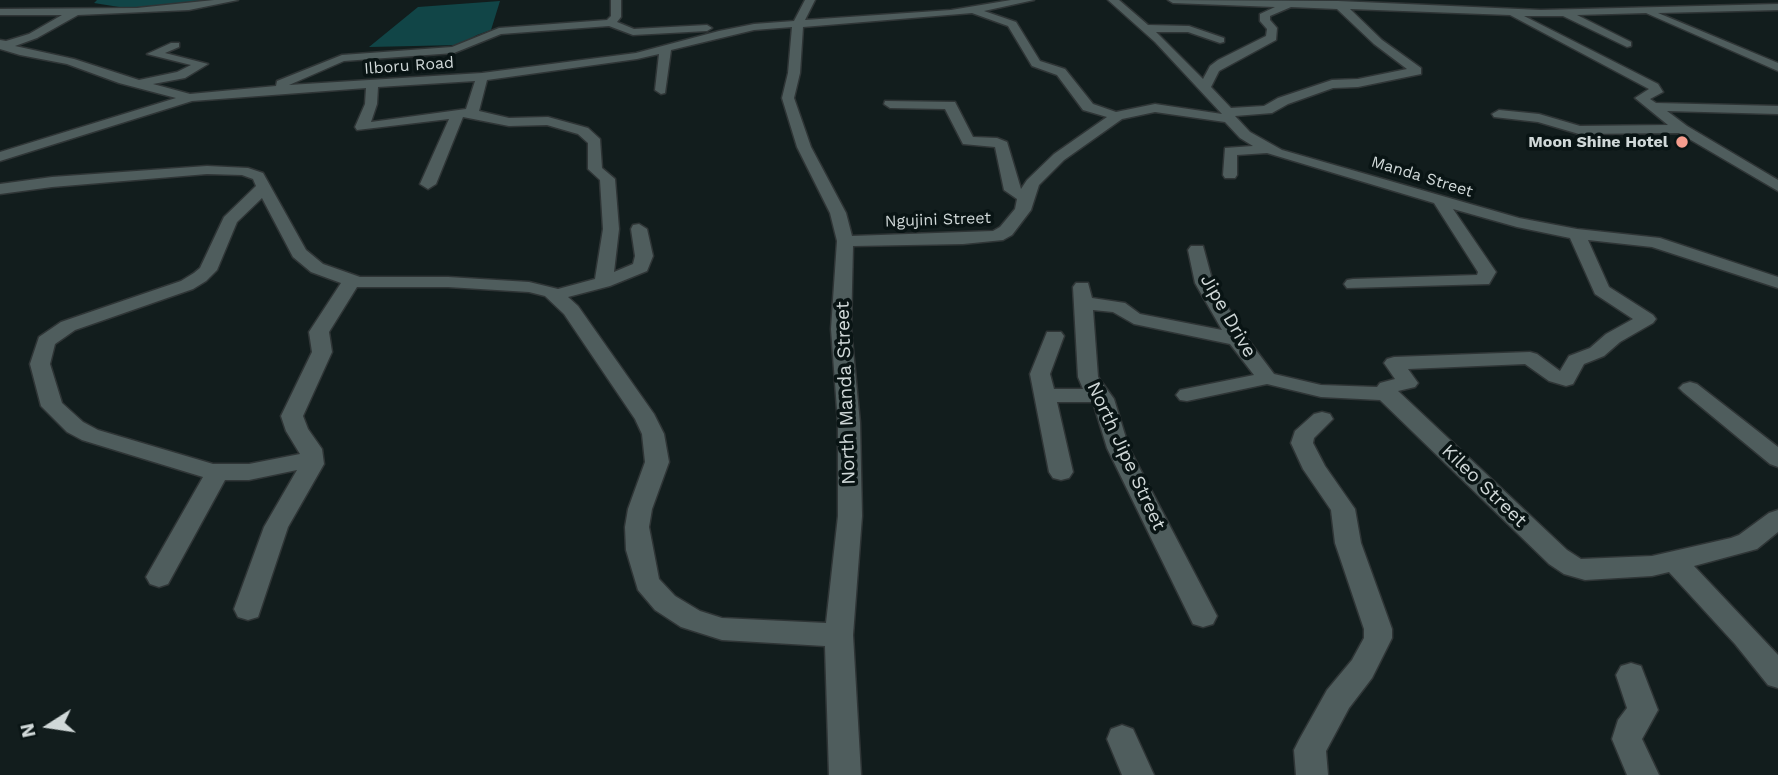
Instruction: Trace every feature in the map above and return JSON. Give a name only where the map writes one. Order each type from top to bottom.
[{"type":"street","points":[[0,12],[106,12],[190,7],[233,0]]},
{"type":"street","points":[[610,23],[616,17],[616,0]]},
{"type":"street","points":[[798,23],[810,0]]},
{"type":"street","name":"Ilboru Road","points":[[0,157],[191,97],[270,89],[482,77],[637,57],[754,27],[1029,0]]},
{"type":"street","name":"Manda Street","points":[[1113,0],[1205,87],[1245,135],[1294,160],[1489,215],[1577,234],[1654,242],[1778,283]]},
{"type":"street","points":[[1173,0],[1337,3],[1510,12],[1682,11],[1773,6]]},
{"type":"street","points":[[1412,0],[1422,9]]},
{"type":"street","points":[[1661,0],[1682,11]]},
{"type":"street","name":"Ngujini Street","points":[[845,241],[997,236],[1006,231],[1023,210],[1025,197],[1032,183],[1053,163],[1117,116],[1130,111],[1154,108],[1229,116],[1267,110],[1332,84],[1358,83],[1417,71],[1378,42],[1337,3]]},
{"type":"street","points":[[1205,87],[1214,69],[1222,63],[1272,38],[1272,28],[1265,21],[1265,14],[1289,4]]},
{"type":"street","points":[[964,7],[1012,24],[1036,63],[1061,72],[1088,107],[1117,116]]},
{"type":"street","points":[[1,44],[33,36],[78,10]]},
{"type":"street","points":[[1645,11],[1778,67]]},
{"type":"street","points":[[1510,12],[1654,87],[1657,92],[1641,96],[1653,107],[1682,130],[1778,186]]},
{"type":"street","points":[[1563,12],[1627,44]]},
{"type":"street","points":[[270,89],[342,58],[454,50],[486,34],[499,31],[610,23],[638,33],[754,27]]},
{"type":"street","name":"North Manda Street","points":[[798,23],[789,108],[804,148],[838,213],[845,241],[841,329],[849,423],[850,516],[839,635],[845,775]]},
{"type":"street","points":[[1143,28],[1175,27],[1206,33],[1220,40]]},
{"type":"street","points":[[1,44],[191,97]]},
{"type":"street","points":[[135,83],[173,77],[196,69],[202,64],[153,54],[175,45]]},
{"type":"street","points":[[661,90],[665,50]]},
{"type":"street","points":[[428,184],[482,77]]},
{"type":"street","points":[[372,84],[371,104],[362,127],[465,113],[509,122],[548,121],[583,131],[595,142],[595,169],[607,179],[611,229],[604,282]]},
{"type":"street","points":[[890,104],[950,105],[968,141],[998,142],[1002,145],[1012,190],[1025,197]]},
{"type":"street","points":[[1653,107],[1778,110]]},
{"type":"street","points":[[1499,114],[1539,118],[1579,130],[1682,130]]},
{"type":"street","points":[[1230,175],[1230,151],[1269,149]]},
{"type":"street","points":[[0,189],[52,182],[232,170],[258,176],[299,253],[317,268],[352,280],[393,284],[448,282],[544,289],[571,310],[646,419],[653,434],[658,454],[657,462],[640,509],[637,527],[647,583],[665,603],[691,620],[722,629],[839,635]]},
{"type":"street","points":[[264,187],[230,220],[208,270],[200,277],[187,285],[68,326],[46,341],[40,364],[52,406],[75,427],[90,435],[218,472],[248,472],[311,459]]},
{"type":"street","points":[[1353,284],[1483,280],[1487,272],[1479,257],[1439,199]]},
{"type":"street","points":[[555,295],[604,282],[643,264],[639,229]]},
{"type":"street","points":[[1187,396],[1267,379],[1321,391],[1364,391],[1387,395],[1387,387],[1408,383],[1394,363],[1530,358],[1556,377],[1566,380],[1576,360],[1597,352],[1613,338],[1646,319],[1601,290],[1577,234]]},
{"type":"street","name":"Jipe Drive","points":[[1197,250],[1204,283],[1237,339],[1267,379]]},
{"type":"street","points":[[248,609],[276,527],[307,475],[311,459],[311,449],[297,431],[292,416],[322,352],[319,332],[352,280]]},
{"type":"street","name":"North Jipe Street","points":[[1203,616],[1118,448],[1100,395],[1088,377],[1083,295],[1118,307],[1134,318],[1237,339]]},
{"type":"street","points":[[1054,336],[1040,374],[1061,472]]},
{"type":"street","points":[[1690,388],[1778,459]]},
{"type":"street","points":[[1045,396],[1100,395]]},
{"type":"street","name":"Kileo Street","points":[[1387,395],[1566,563],[1585,570],[1607,570],[1674,561],[1748,542],[1778,519]]},
{"type":"street","points":[[1312,775],[1310,750],[1338,699],[1362,669],[1378,638],[1378,629],[1348,543],[1343,509],[1315,469],[1302,443],[1303,436],[1322,419]]},
{"type":"street","points":[[159,577],[218,472]]},
{"type":"street","points":[[1674,561],[1745,636],[1778,676]]},
{"type":"street","points":[[1631,675],[1643,710],[1629,730],[1627,739],[1643,775]]},
{"type":"street","points":[[1122,739],[1138,775]]},
{"type":"shaded area","points":[[97,0],[224,0],[163,8],[119,7],[94,3]]},
{"type":"shaded area","points":[[500,1],[491,30],[459,45],[369,47],[418,7]]},
{"type":"place","name":"Moon Shine Hotel","points":[[1682,142]]}]
